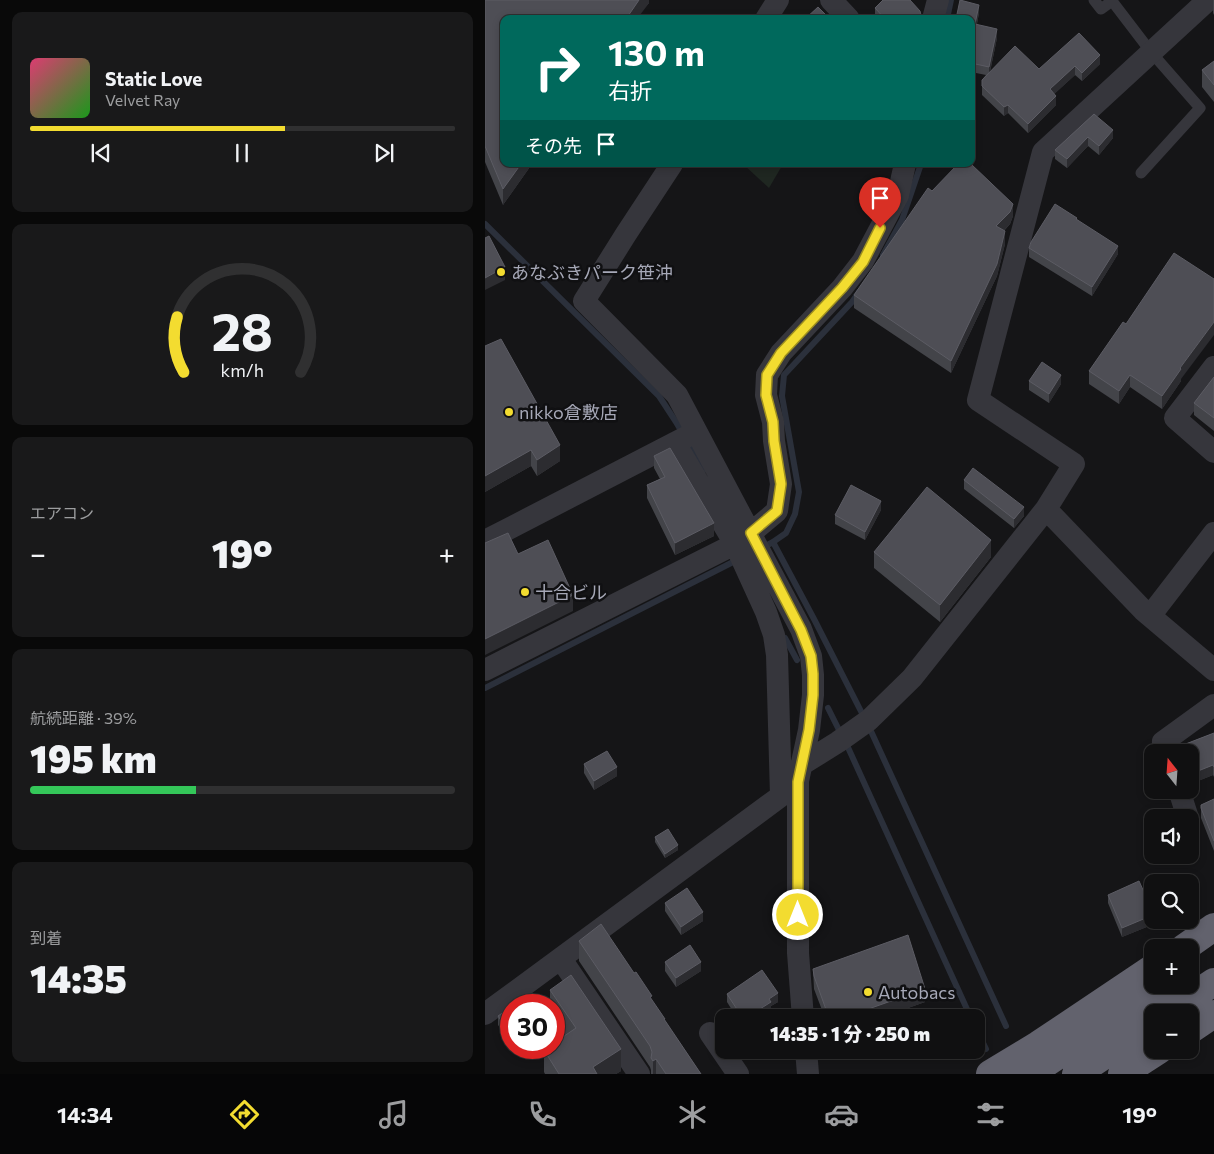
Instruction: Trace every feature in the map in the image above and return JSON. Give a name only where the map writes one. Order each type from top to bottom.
[{"type":"highway","points":[[1197,939],[1214,927]]},
{"type":"highway","points":[[1199,960],[1214,950]]},
{"type":"highway","points":[[990,1074],[1038,1045],[1144,974]]},
{"type":"highway","points":[[1181,1004],[1214,982]]},
{"type":"highway","points":[[1038,1068],[1149,994]]},
{"type":"highway","points":[[1199,1024],[1214,1014]]},
{"type":"highway","points":[[1076,1074],[1144,1029]]},
{"type":"highway","points":[[1122,1074],[1145,1059]]},
{"type":"street","points":[[769,15],[778,0]]},
{"type":"street","points":[[831,0],[845,15]]},
{"type":"street","points":[[934,15],[938,0]]},
{"type":"street","points":[[485,1014],[781,796],[800,773],[843,738],[867,722],[912,678],[1046,509],[1074,464],[978,400],[1043,152],[1208,0]]},
{"type":"street","points":[[670,167],[584,301],[677,395],[685,438],[748,549],[765,586],[777,656],[781,796]]},
{"type":"street","points":[[485,670],[748,549],[777,511],[781,484],[773,422],[766,395],[767,375],[781,353],[842,288],[863,262],[898,195],[904,167]]},
{"type":"street","points":[[1214,367],[1175,418],[1214,452]]},
{"type":"street","points":[[485,541],[685,438]]},
{"type":"street","points":[[1046,509],[1150,616],[1214,670]]},
{"type":"street","points":[[1150,616],[1214,534]]},
{"type":"street","points":[[765,586],[801,630],[811,656],[813,674],[809,730],[800,773],[798,953],[802,1009]]},
{"type":"street","points":[[1164,744],[1163,742],[1214,704]]},
{"type":"street","points":[[561,959],[635,1072]]},
{"type":"street","points":[[710,1033],[738,1074]]},
{"type":"street","points":[[807,1059],[808,1074]]},
{"type":"lane","points":[[1094,0],[1101,9],[1112,1],[1151,52],[1201,108],[1141,172]]},
{"type":"shaded area","points":[[746,167],[781,167],[769,188]]},
{"type":"building","points":[[485,0],[639,0],[629,15],[500,15],[500,167],[519,167],[503,189],[485,146]]},
{"type":"building","points":[[883,0],[910,0],[920,11],[921,15],[881,15],[875,8]]},
{"type":"building","points":[[960,0],[979,5],[975,24],[975,15],[957,15]]},
{"type":"building","points":[[818,7],[826,15],[809,15]]},
{"type":"building","points":[[975,24],[997,29],[989,67],[975,64]]},
{"type":"building","points":[[1079,33],[1100,55],[1082,73],[1075,66],[1050,89],[1056,96],[1028,124],[1008,105],[1004,107],[982,86],[982,80],[1015,46],[1039,69]]},
{"type":"building","points":[[1214,61],[1214,85],[1202,70]]},
{"type":"building","points":[[1094,114],[1113,130],[1099,146],[1088,137],[1067,159],[1055,150]]},
{"type":"building","points":[[955,167],[974,167],[1013,204],[1010,212],[996,226],[1005,231],[997,264],[951,361],[854,295],[928,188],[932,191]]},
{"type":"building","points":[[1055,204],[1118,246],[1092,287],[1029,248]]},
{"type":"building","points":[[489,236],[505,267],[485,278],[485,238]]},
{"type":"building","points":[[1174,253],[1214,279],[1214,322],[1162,396],[1130,375],[1119,391],[1089,371],[1123,322],[1126,324]]},
{"type":"building","name":"nikko倉敷店","points":[[501,339],[560,445],[537,460],[531,450],[485,476],[485,346]]},
{"type":"building","points":[[1042,362],[1061,375],[1049,394],[1029,381]]},
{"type":"building","points":[[1214,377],[1214,418],[1194,403]]},
{"type":"building","points":[[670,448],[714,523],[675,543],[647,485],[665,477],[654,456]]},
{"type":"building","points":[[973,468],[1024,507],[1014,519],[964,480]]},
{"type":"building","points":[[851,485],[881,501],[865,532],[835,515]]},
{"type":"building","points":[[927,487],[991,540],[940,605],[874,552]]},
{"type":"building","name":"十合ビル","points":[[508,533],[518,554],[548,540],[573,595],[485,639],[485,543]]},
{"type":"building","points":[[1214,733],[1214,767],[1213,765],[1199,771],[1199,744],[1186,744]]},
{"type":"building","points":[[607,751],[617,767],[594,781],[584,764]]},
{"type":"building","points":[[1214,799],[1214,841],[1201,805]]},
{"type":"building","points":[[668,829],[678,845],[665,854],[655,837]]},
{"type":"building","points":[[1139,881],[1144,892],[1144,919],[1122,928],[1108,895]]},
{"type":"building","points":[[687,888],[703,912],[681,927],[665,903]]},
{"type":"building","points":[[601,924],[652,996],[650,997],[701,1074],[666,1074],[656,1059],[653,1061],[651,1058],[650,1046],[579,941]]},
{"type":"building","name":"Autobacs","points":[[908,935],[925,989],[868,1009],[826,1009],[813,969]]},
{"type":"building","points":[[690,945],[701,962],[676,978],[665,962]]},
{"type":"building","points":[[762,970],[778,993],[769,999],[771,1002],[760,1009],[737,1009],[727,994]]},
{"type":"building","points":[[571,975],[621,1049],[593,1067],[597,1074],[559,1074],[550,1059],[565,1059],[565,1036],[576,1028],[565,1012],[565,994],[553,994],[550,990]]},
{"type":"waterway","points":[[948,15],[951,0]]},
{"type":"waterway","points":[[883,255],[902,220],[920,167]]},
{"type":"waterway","points":[[485,224],[659,396],[704,470]]},
{"type":"waterway","points":[[762,548],[786,533],[795,514],[799,492],[782,396],[784,375],[852,302],[859,292]]},
{"type":"waterway","points":[[773,542],[870,729],[1006,1026]]},
{"type":"waterway","points":[[485,688],[737,560]]},
{"type":"waterway","points":[[785,638],[797,660]]},
{"type":"waterway","points":[[828,708],[841,734]]},
{"type":"waterway","points":[[846,743],[967,1009]]},
{"type":"place","name":"あなぶきパーク笹沖","points":[[501,272]]},
{"type":"place","name":"nikko倉敷店","points":[[509,412]]},
{"type":"place","name":"十合ビル","points":[[525,592]]},
{"type":"place","name":"Autobacs","points":[[868,992]]},
{"type":"route","points":[[798,915],[798,782],[809,730],[813,674],[811,656],[806,641],[751,533],[777,511],[781,484],[773,422],[766,395],[767,375],[781,353],[842,288],[863,262],[880,228]]}]
